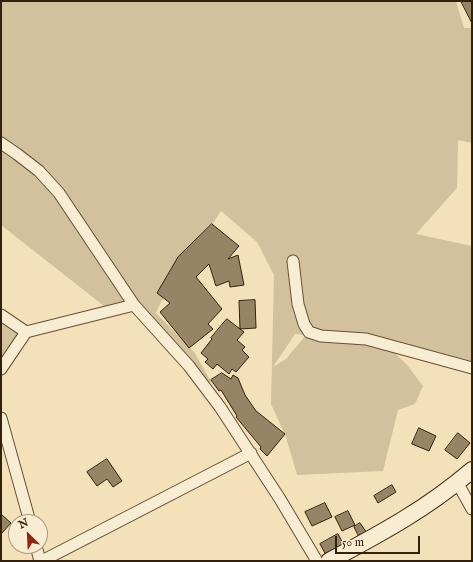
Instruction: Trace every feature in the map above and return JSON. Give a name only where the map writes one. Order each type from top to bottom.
[{"type":"street","points":[[1,143],[39,171],[59,193],[134,305],[189,366],[220,407],[280,499],[317,561]]},
{"type":"street","points":[[293,261],[298,304],[304,324],[309,332],[321,336],[366,339],[472,368]]},
{"type":"street","points":[[1,369],[26,332],[134,305]]},
{"type":"street","points":[[1,315],[26,332]]},
{"type":"street","points":[[1,418],[28,514]]},
{"type":"street","points":[[41,561],[251,453]]},
{"type":"street","points":[[329,561],[409,517],[472,470]]},
{"type":"street","points":[[457,482],[472,509]]},
{"type":"shaded area","points":[[1,1],[456,1],[464,28],[472,28],[472,143],[458,140],[457,188],[416,234],[472,246],[472,368],[387,345],[407,365],[423,386],[415,404],[398,410],[383,471],[297,475],[286,437],[271,404],[274,275],[257,242],[221,211],[161,302],[156,313],[194,352],[212,383],[199,379],[137,308],[104,306],[1,225]],"holes":[[[295,334],[306,335],[286,359],[273,367]]]},
{"type":"shaded area","points":[[1,322],[19,334],[1,359]]},
{"type":"building","points":[[461,1],[472,1],[472,23]]},
{"type":"building","points":[[212,224],[239,246],[228,259],[238,255],[244,285],[230,287],[229,281],[216,286],[209,264],[196,277],[222,309],[208,324],[213,329],[189,348],[160,312],[170,303],[157,293],[178,257]]},
{"type":"building","points":[[255,300],[256,328],[240,329],[239,301]]},
{"type":"building","points":[[227,319],[244,332],[237,340],[245,347],[242,350],[249,357],[236,372],[232,369],[229,374],[217,364],[213,369],[205,362],[208,359],[201,353]]},
{"type":"building","points":[[222,373],[231,379],[233,375],[238,378],[245,395],[256,411],[285,434],[267,456],[236,417],[237,416],[221,390],[219,391],[211,380]]},
{"type":"building","points":[[419,428],[436,436],[429,451],[412,444]]},
{"type":"building","points":[[458,433],[470,443],[457,459],[445,450]]},
{"type":"building","points":[[107,459],[122,481],[113,487],[107,479],[97,486],[87,472]]},
{"type":"building","points":[[392,485],[396,492],[378,503],[374,496]]},
{"type":"building","points":[[325,503],[332,517],[312,526],[305,512]]},
{"type":"building","points":[[348,511],[355,525],[342,531],[335,517]]},
{"type":"building","points":[[1,514],[8,520],[8,526],[1,533]]},
{"type":"building","points":[[360,523],[367,533],[359,537],[354,527]]},
{"type":"building","points":[[338,534],[344,545],[326,555],[320,544]]}]
